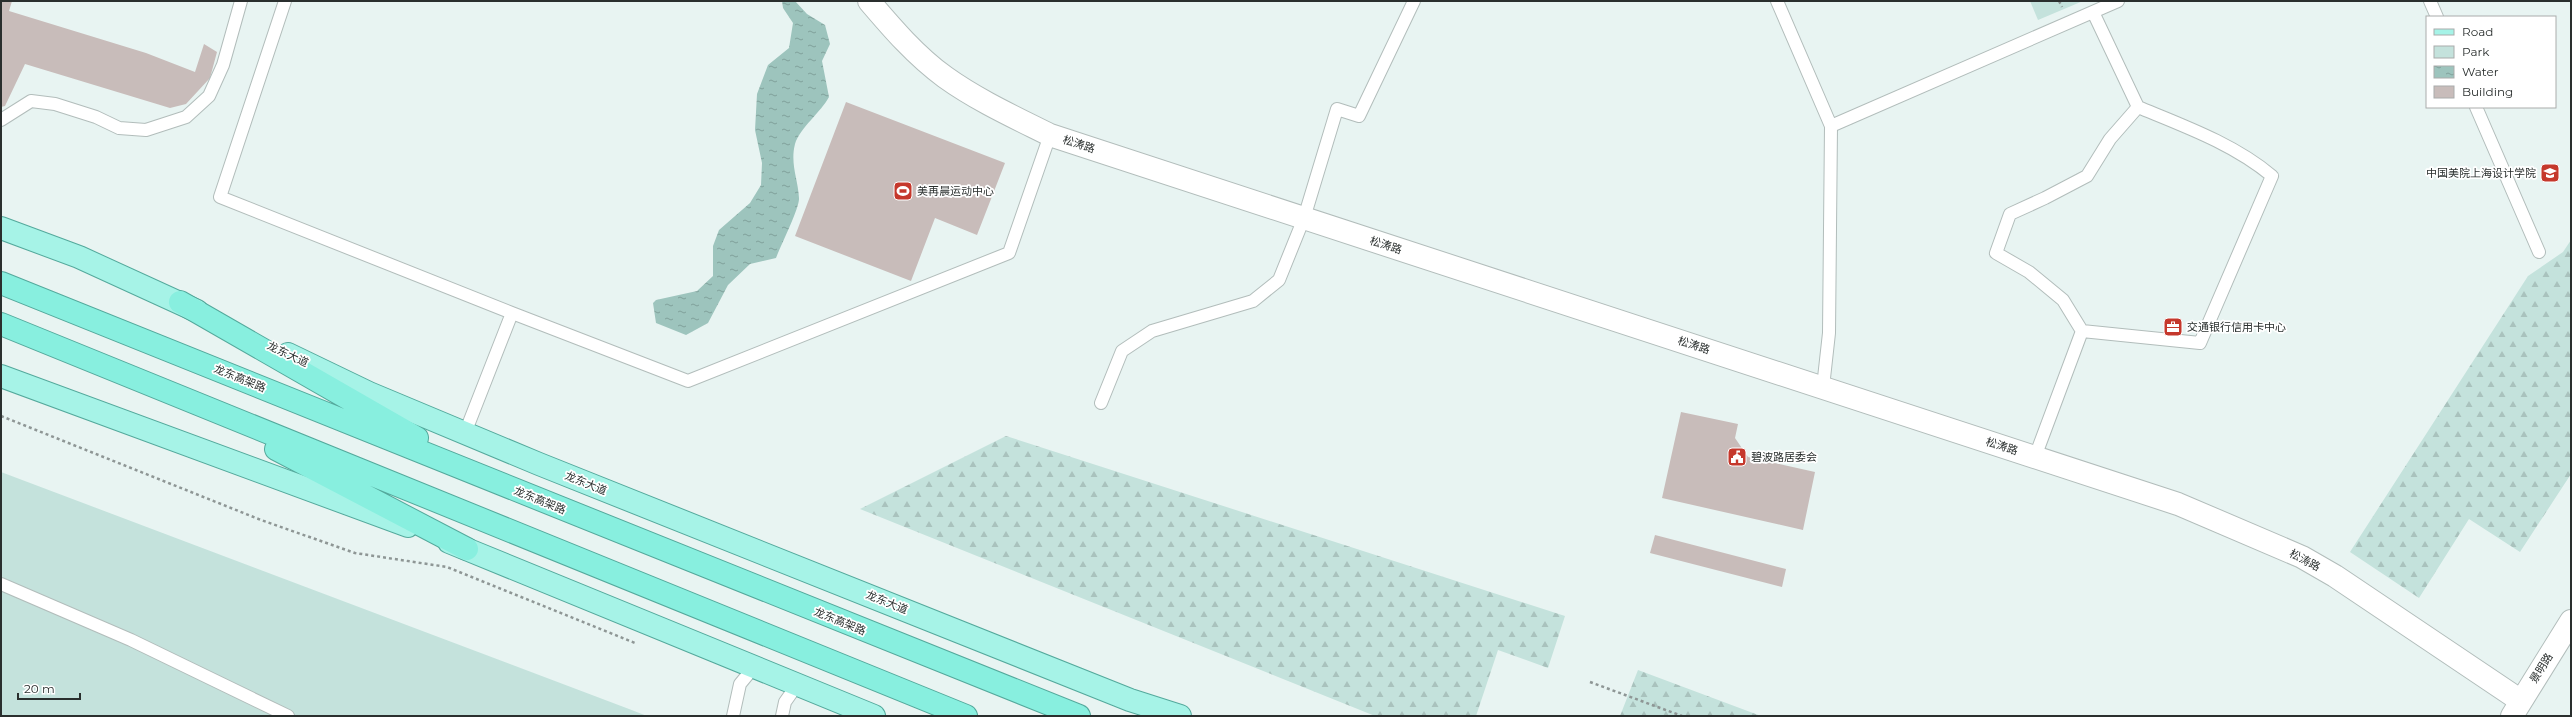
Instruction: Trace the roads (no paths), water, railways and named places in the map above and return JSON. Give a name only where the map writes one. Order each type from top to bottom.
[{"type":"highway","name":"龙东高架路","points":[[1,283],[130,333],[493,482],[1079,716]]},
{"type":"highway","points":[[180,302],[493,482]]},
{"type":"highway","points":[[1,324],[966,716]]},
{"type":"highway","points":[[158,387],[467,549]]},
{"type":"main road","name":"龙东大道","points":[[1,228],[79,257],[180,302],[369,393],[465,433],[1130,700],[1180,716]]},
{"type":"main road","points":[[1,376],[467,549],[522,574],[874,716]]},
{"type":"street","name":"松涛路","points":[[869,1],[902,40],[945,77],[995,108],[1050,135],[2178,504],[2302,557],[2335,576],[2516,708]]},
{"type":"street","name":"景明路","points":[[2516,708],[2571,620]]},
{"type":"lane","points":[[1,120],[31,101],[62,106],[96,117],[119,128],[146,130],[186,117],[209,96],[223,66],[241,1]]},
{"type":"lane","points":[[285,1],[220,197],[688,381],[1009,253],[1050,135]]},
{"type":"lane","points":[[1101,403],[1122,351],[1152,331],[1253,301],[1279,280],[1304,218],[1337,109],[1359,116],[1414,1]]},
{"type":"lane","points":[[1777,1],[1831,126],[1829,334],[1823,387]]},
{"type":"lane","points":[[1831,126],[2118,1]]},
{"type":"lane","points":[[2430,1],[2437,16]]},
{"type":"lane","points":[[2082,332],[2200,343],[2272,176],[2254,161],[2180,125],[2138,107],[2093,12]]},
{"type":"lane","points":[[2082,332],[2063,300],[2029,272],[1996,253],[2010,214],[2087,176],[2110,140],[2138,107]]},
{"type":"lane","points":[[2476,108],[2539,252]]},
{"type":"lane","points":[[465,433],[512,313]]},
{"type":"lane","points":[[2035,457],[2082,332]]},
{"type":"lane","points":[[1,584],[131,640],[288,716]]},
{"type":"lane","points":[[733,716],[740,684],[754,667]]},
{"type":"lane","points":[[782,716],[785,702],[797,685]]},
{"type":"water","points":[[782,1],[795,1],[807,14],[825,25],[830,44],[822,61],[829,97],[801,132],[795,144],[793,158],[799,198],[793,218],[776,258],[750,264],[728,285],[708,323],[686,335],[656,323],[653,303],[656,300],[697,291],[713,276],[713,246],[719,230],[750,203],[761,185],[762,163],[755,130],[757,94],[768,65],[789,48],[793,23],[783,8]]},
{"type":"place","name":"中国美院上海设计学院","points":[[2550,173]]},
{"type":"place","name":"美再晨运动中心","points":[[903,191]]},
{"type":"place","name":"交通银行信用卡中心","points":[[2173,327]]},
{"type":"place","name":"碧波路居委会","points":[[1737,457]]}]
